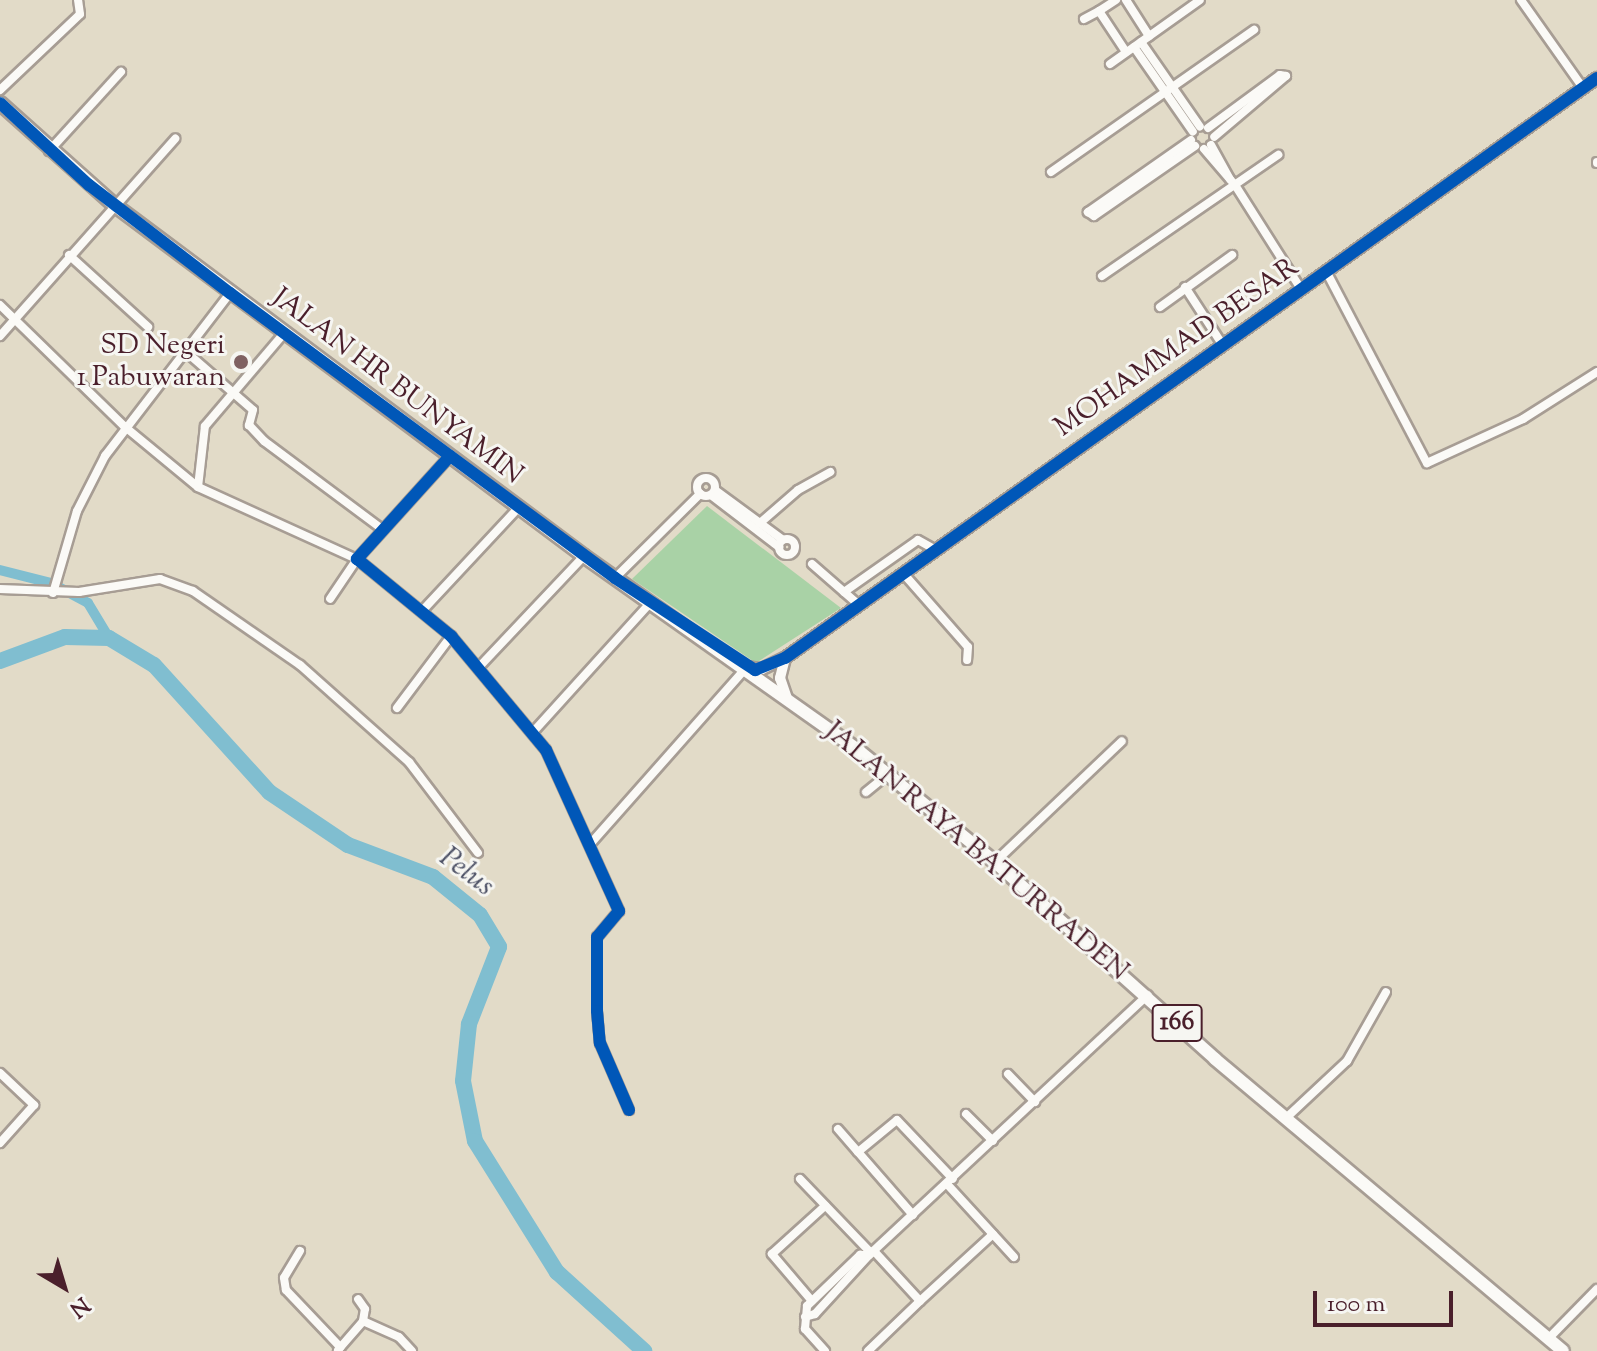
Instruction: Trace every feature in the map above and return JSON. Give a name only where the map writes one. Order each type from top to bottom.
[{"type":"main road","name":"JALAN HR BUNYAMIN","points":[[0,103],[49,151],[113,204],[230,293],[584,556],[747,667]]},
{"type":"main road","name":"JALAN RAYA BATURRADEN","points":[[747,667],[995,862],[1285,1119],[1563,1351]]},
{"type":"street","points":[[0,90],[83,10],[78,0]]},
{"type":"street","points":[[1084,19],[1116,0]]},
{"type":"street","points":[[1126,0],[1138,44]]},
{"type":"street","points":[[1110,64],[1200,0]]},
{"type":"street","points":[[1521,0],[1583,88]]},
{"type":"street","points":[[1099,11],[1138,44],[1202,138],[1230,171],[1233,182],[1301,289]]},
{"type":"street","points":[[1051,172],[1168,87],[1254,30]]},
{"type":"street","points":[[49,151],[121,72]]},
{"type":"street","points":[[1202,138],[1094,216],[1088,212],[1202,138],[1280,75],[1286,76],[1202,138]]},
{"type":"street","name":"MOHAMMAD BESAR","points":[[785,658],[1597,78]]},
{"type":"street","points":[[0,336],[13,317],[113,204],[175,139]]},
{"type":"street","points":[[1102,276],[1233,182],[1278,155]]},
{"type":"street","points":[[69,255],[148,327]]},
{"type":"street","points":[[1160,307],[1232,255]]},
{"type":"street","points":[[1326,271],[1427,463],[1523,419],[1597,372]]},
{"type":"street","points":[[1185,287],[1222,344]]},
{"type":"street","points":[[53,593],[77,511],[124,426],[230,293]]},
{"type":"street","points":[[0,305],[124,426],[198,487],[357,559],[451,636],[534,731],[592,842],[619,911],[597,937],[600,1043],[629,1110]]},
{"type":"street","points":[[198,487],[205,426],[285,332]]},
{"type":"street","points":[[184,350],[236,392],[253,410],[250,427],[264,441],[382,529]]},
{"type":"street","points":[[330,599],[382,529],[450,456]]},
{"type":"street","points":[[760,523],[830,472]]},
{"type":"street","points":[[700,494],[697,487],[704,479],[713,482],[713,493]]},
{"type":"street","points":[[615,578],[700,494],[713,493],[760,523],[781,543],[713,493]]},
{"type":"street","points":[[422,611],[519,507]]},
{"type":"street","points":[[844,592],[918,540],[936,550]]},
{"type":"street","points":[[480,666],[584,556]]},
{"type":"street","points":[[812,564],[859,605]]},
{"type":"street","points":[[903,573],[968,647],[967,660]]},
{"type":"street","points":[[0,589],[53,593],[125,588],[160,579],[193,591],[300,665],[409,762],[478,853]]},
{"type":"street","points":[[534,731],[651,602]]},
{"type":"street","points":[[397,708],[451,636]]},
{"type":"street","points":[[592,842],[747,667],[762,669],[785,658]]},
{"type":"street","points":[[785,658],[780,678],[788,699]]},
{"type":"street","points":[[995,862],[1122,741]]},
{"type":"street","points":[[866,792],[887,775]]},
{"type":"street","points":[[1285,1119],[1347,1061],[1386,992]]},
{"type":"street","points":[[805,1317],[815,1314],[871,1253],[1148,995]]},
{"type":"street","points":[[0,1073],[34,1105],[0,1143]]},
{"type":"street","points":[[1008,1074],[1035,1102]]},
{"type":"street","points":[[966,1114],[993,1141]]},
{"type":"street","points":[[858,1152],[897,1120],[1014,1257]]},
{"type":"street","points":[[838,1129],[913,1215]]},
{"type":"street","points":[[800,1179],[920,1301]]},
{"type":"street","points":[[812,1301],[772,1254],[825,1206]]},
{"type":"street","points":[[868,1351],[993,1234]]},
{"type":"street","points":[[300,1251],[284,1278],[286,1290],[339,1349],[363,1321],[365,1309],[358,1299]]},
{"type":"street","points":[[825,1351],[805,1329],[805,1317],[812,1301],[860,1255],[871,1253]]},
{"type":"street","points":[[1548,1339],[1597,1289]]},
{"type":"street","points":[[363,1321],[399,1337],[412,1351]]},
{"type":"green space","points":[[707,506],[841,608],[756,663],[632,579]]},
{"type":"waterway","points":[[0,570],[51,583],[88,603],[109,638]]},
{"type":"waterway","name":"Pelus","points":[[0,661],[65,637],[109,638],[154,665],[269,792],[348,845],[433,877],[480,915],[499,947],[469,1024],[463,1081],[475,1141],[557,1272],[644,1351]]},
{"type":"cycle path","points":[[0,103],[89,185],[230,293],[615,578],[755,670],[785,658],[1597,78]]},
{"type":"cycle path","points":[[450,456],[357,559],[451,636],[546,750],[619,911],[597,937],[597,1011],[600,1043],[629,1110]]},
{"type":"place","name":"SD Negeri 1 Pabuwaran","points":[[241,362]]}]
